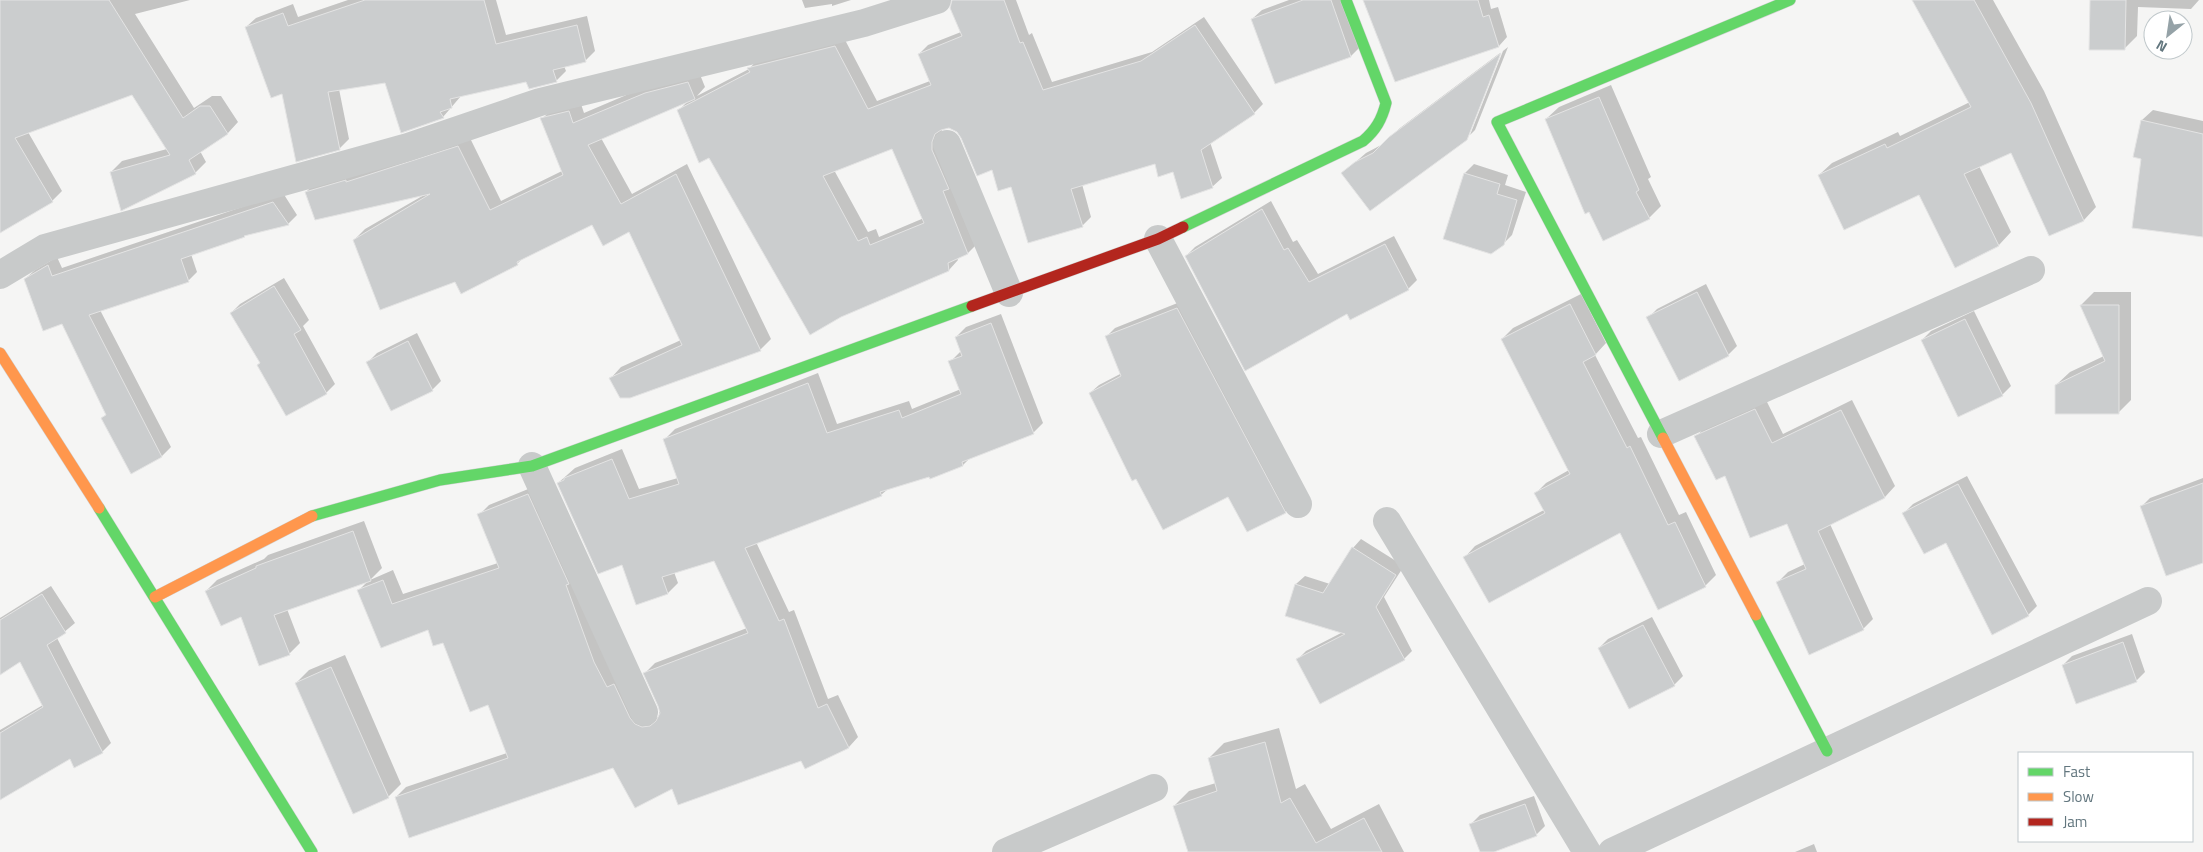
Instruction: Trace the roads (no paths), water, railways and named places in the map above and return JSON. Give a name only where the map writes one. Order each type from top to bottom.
[{"type":"street","points":[[0,275],[45,248],[408,147],[540,102],[864,23],[937,0]]},
{"type":"street","points":[[155,597],[311,516],[440,480],[532,466],[1158,239],[1362,141],[1376,130],[1382,119],[1386,103],[1346,0]]},
{"type":"street","points":[[1790,0],[1497,122],[1827,751]]},
{"type":"street","points":[[948,144],[1009,292]]},
{"type":"street","points":[[1158,239],[1298,504]]},
{"type":"street","points":[[1661,434],[2031,270]]},
{"type":"street","points":[[0,353],[155,597],[312,852]]},
{"type":"street","points":[[532,466],[644,712]]},
{"type":"street","points":[[1386,521],[1587,852]]},
{"type":"street","points":[[1612,852],[2148,601]]},
{"type":"street","points":[[1006,852],[1154,788]]}]
